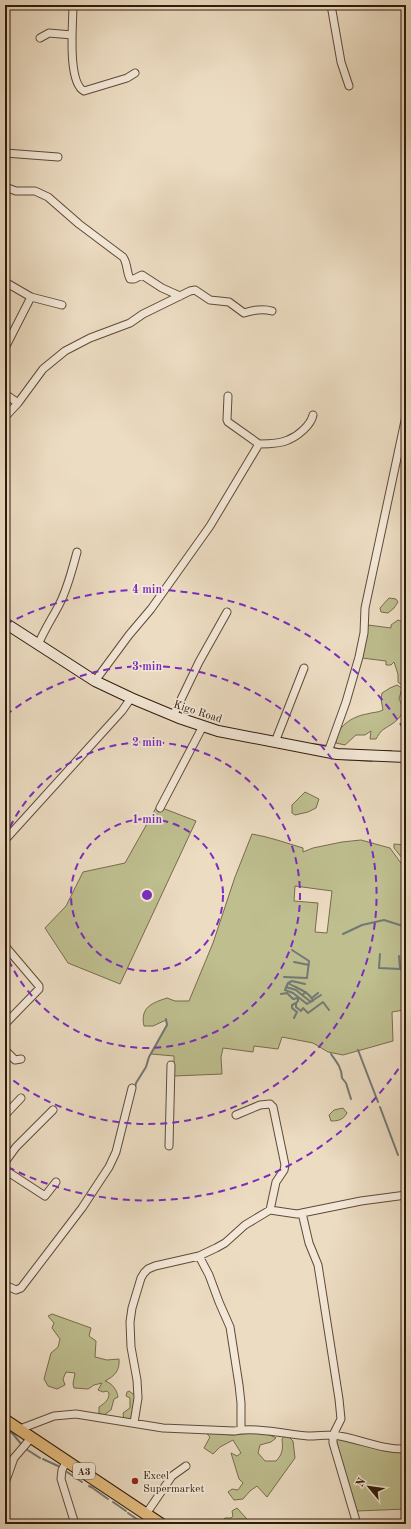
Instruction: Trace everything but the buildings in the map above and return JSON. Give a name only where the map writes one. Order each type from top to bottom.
[{"type":"main road","name":"A3","points":[[5,1420],[161,1524]]},
{"type":"street","points":[[73,5],[72,55],[77,84],[82,91],[127,78],[135,73]]},
{"type":"street","points":[[331,5],[341,62],[349,86]]},
{"type":"street","points":[[40,38],[49,33],[72,35]]},
{"type":"street","points":[[5,152],[58,156]]},
{"type":"street","points":[[5,187],[16,191],[35,191],[48,196],[79,224],[123,257],[127,265],[130,279],[134,279],[142,275],[162,288],[180,296]]},
{"type":"street","points":[[5,282],[31,297],[62,305]]},
{"type":"street","points":[[5,417],[18,403],[43,369],[65,351],[90,338],[130,323],[143,314],[190,291],[195,290],[210,300],[229,302],[244,313],[258,309],[272,310]]},
{"type":"street","points":[[5,348],[31,297]]},
{"type":"street","points":[[5,394],[18,403]]},
{"type":"street","points":[[228,396],[228,422],[260,444],[280,442],[293,438],[309,424],[313,414]]},
{"type":"street","points":[[328,752],[346,702],[363,640],[366,604],[406,416]]},
{"type":"street","points":[[95,681],[129,635],[151,609],[210,526],[260,444]]},
{"type":"street","points":[[38,645],[46,626],[59,604],[68,584],[77,552]]},
{"type":"street","points":[[172,716],[199,662],[227,612]]},
{"type":"street","name":"Kigo Road","points":[[5,623],[95,681],[172,716],[218,731],[328,752],[379,757],[406,757]]},
{"type":"street","points":[[275,742],[304,668]]},
{"type":"street","points":[[5,840],[122,711],[131,698]]},
{"type":"street","points":[[160,808],[203,726]]},
{"type":"street","points":[[5,946],[39,986],[39,989],[5,1024]]},
{"type":"street","points":[[5,1050],[15,1060],[21,1059]]},
{"type":"street","points":[[169,1146],[171,1065]]},
{"type":"street","points":[[5,1286],[16,1290],[20,1288],[82,1208],[109,1167],[116,1152],[132,1088]]},
{"type":"street","points":[[5,1115],[21,1098]]},
{"type":"street","points":[[236,1115],[260,1105],[268,1104],[273,1107],[285,1165],[284,1170],[276,1182],[270,1210]]},
{"type":"street","points":[[5,1162],[16,1147],[53,1110]]},
{"type":"street","points":[[5,1170],[45,1196],[56,1182]]},
{"type":"street","points":[[134,1423],[138,1398],[137,1380],[131,1347],[130,1322],[132,1308],[141,1278],[148,1269],[199,1256],[225,1243],[246,1225],[270,1210],[302,1214],[361,1201],[406,1196]]},
{"type":"street","points":[[302,1214],[309,1243],[318,1265],[339,1399],[341,1419],[332,1435],[333,1443],[357,1524]]},
{"type":"street","points":[[199,1256],[209,1275],[218,1302],[230,1326],[240,1391],[242,1429]]},
{"type":"street","points":[[20,1429],[54,1416],[76,1414],[163,1428],[234,1431],[242,1429],[285,1432],[308,1436],[332,1435],[390,1448],[406,1449]]},
{"type":"street","points":[[5,1483],[14,1458],[32,1437]]},
{"type":"street","points":[[67,1460],[62,1470],[61,1479],[75,1524]]},
{"type":"street","points":[[146,1514],[172,1476],[186,1466]]},
{"type":"green space","points":[[389,598],[396,599],[398,602],[388,613],[381,612],[380,608]]},
{"type":"green space","points":[[398,620],[403,622],[405,626],[403,630],[406,630],[406,686],[404,687],[398,682],[398,674],[394,662],[391,665],[386,665],[386,661],[362,658],[368,625],[391,628],[391,625]]},
{"type":"green space","points":[[397,685],[402,688],[399,699],[402,713],[397,720],[381,731],[376,739],[370,739],[371,731],[365,735],[356,735],[345,745],[336,743],[338,732],[346,723],[356,717],[383,710],[381,699],[382,693]]},
{"type":"green space","points":[[305,792],[319,799],[316,808],[308,812],[295,815],[292,813],[292,805]]},
{"type":"green space","points":[[157,806],[196,821],[120,984],[68,963],[45,928],[66,906],[83,872],[125,863]]},
{"type":"green space","points":[[252,834],[272,838],[303,848],[303,852],[313,848],[342,842],[361,840],[390,848],[406,870],[406,927],[401,926],[404,931],[406,931],[406,1018],[404,1010],[392,1012],[393,1041],[343,1055],[328,1052],[313,1043],[282,1037],[278,1049],[254,1046],[253,1052],[223,1048],[221,1057],[222,1074],[174,1076],[174,1056],[151,1054],[167,1025],[166,1020],[153,1026],[144,1026],[144,1014],[148,1007],[152,1004],[167,998],[175,1001],[189,1001],[213,943],[235,877]],"holes":[[[295,886],[332,891],[327,933],[315,932],[318,903],[294,901]]]},
{"type":"green space","points":[[394,844],[406,845],[406,863],[394,848]]},
{"type":"green space","points":[[343,1108],[347,1113],[344,1117],[342,1119],[331,1121],[329,1115],[334,1110]]},
{"type":"green space","points":[[52,1314],[91,1328],[89,1336],[96,1341],[95,1357],[107,1360],[119,1359],[118,1369],[112,1377],[105,1381],[114,1387],[118,1397],[114,1399],[111,1410],[104,1415],[99,1413],[99,1407],[106,1401],[109,1393],[107,1391],[103,1392],[98,1390],[102,1383],[94,1385],[88,1389],[74,1388],[73,1384],[75,1373],[66,1372],[63,1379],[65,1385],[57,1389],[48,1386],[44,1379],[51,1353],[58,1347],[60,1339],[52,1328],[54,1323],[48,1316]]},
{"type":"green space","points":[[129,1391],[136,1396],[133,1418],[124,1420],[123,1413],[130,1408],[130,1398],[126,1396],[127,1392]]},
{"type":"green space","points":[[204,1431],[229,1435],[260,1433],[276,1438],[271,1442],[260,1445],[258,1453],[265,1461],[276,1461],[280,1456],[282,1451],[282,1439],[286,1434],[293,1441],[295,1458],[267,1497],[257,1486],[243,1499],[234,1500],[228,1492],[232,1489],[238,1490],[243,1483],[239,1479],[231,1453],[237,1456],[241,1453],[233,1440],[220,1447],[213,1454],[204,1448],[210,1437]]},
{"type":"green space","points":[[333,1438],[406,1450],[406,1509],[357,1511]]},
{"type":"green space","points":[[237,1508],[247,1519],[247,1524],[218,1524],[225,1518],[231,1518],[233,1516],[232,1511]]},
{"type":"waterway","points":[[313,744],[328,746]]},
{"type":"waterway","points":[[377,751],[391,751]]},
{"type":"waterway","points":[[398,752],[406,752]]},
{"type":"waterway","points":[[342,759],[372,761]]},
{"type":"waterway","points":[[343,934],[362,925],[384,920],[406,927]]},
{"type":"waterway","points":[[284,977],[307,978],[309,961],[292,950]]},
{"type":"waterway","points":[[380,954],[379,968],[400,969]]},
{"type":"waterway","points":[[399,956],[400,969],[406,970]]},
{"type":"waterway","points":[[294,962],[309,965]]},
{"type":"waterway","points":[[288,983],[292,981],[305,984]]},
{"type":"waterway","points":[[313,1001],[311,998],[309,995],[288,983],[285,990],[293,993],[307,1004],[321,995]]},
{"type":"waterway","points":[[286,987],[296,990],[302,995],[306,992]]},
{"type":"waterway","points":[[281,994],[287,993],[293,999],[298,998]]},
{"type":"waterway","points":[[312,998],[318,993]]},
{"type":"waterway","points":[[302,995],[311,1002]]},
{"type":"waterway","points":[[298,998],[296,1007],[301,1011],[303,1008],[308,1013],[323,1002],[329,1010]]},
{"type":"waterway","points":[[294,1018],[297,1012],[292,1008],[292,1005],[296,1003]]},
{"type":"waterway","points":[[135,1088],[136,1083],[146,1067],[149,1057],[167,1025],[166,1019]]},
{"type":"waterway","points":[[358,1050],[378,1102]]},
{"type":"waterway","points":[[331,1054],[340,1068],[342,1078],[346,1083],[351,1099]]},
{"type":"waterway","points":[[380,1107],[398,1155]]},
{"type":"waterway","points":[[5,1429],[13,1434],[22,1445]]},
{"type":"waterway","points":[[26,1449],[40,1458]]},
{"type":"waterway","points":[[43,1459],[58,1466]]},
{"type":"waterway","points":[[64,1470],[82,1482]]},
{"type":"waterway","points":[[89,1486],[93,1488]]},
{"type":"waterway","points":[[94,1489],[108,1499]]},
{"type":"waterway","points":[[113,1502],[126,1511]]},
{"type":"waterway","points":[[128,1513],[144,1524]]},
{"type":"place","name":"Excel Supermarket","points":[[135,1481]]}]
